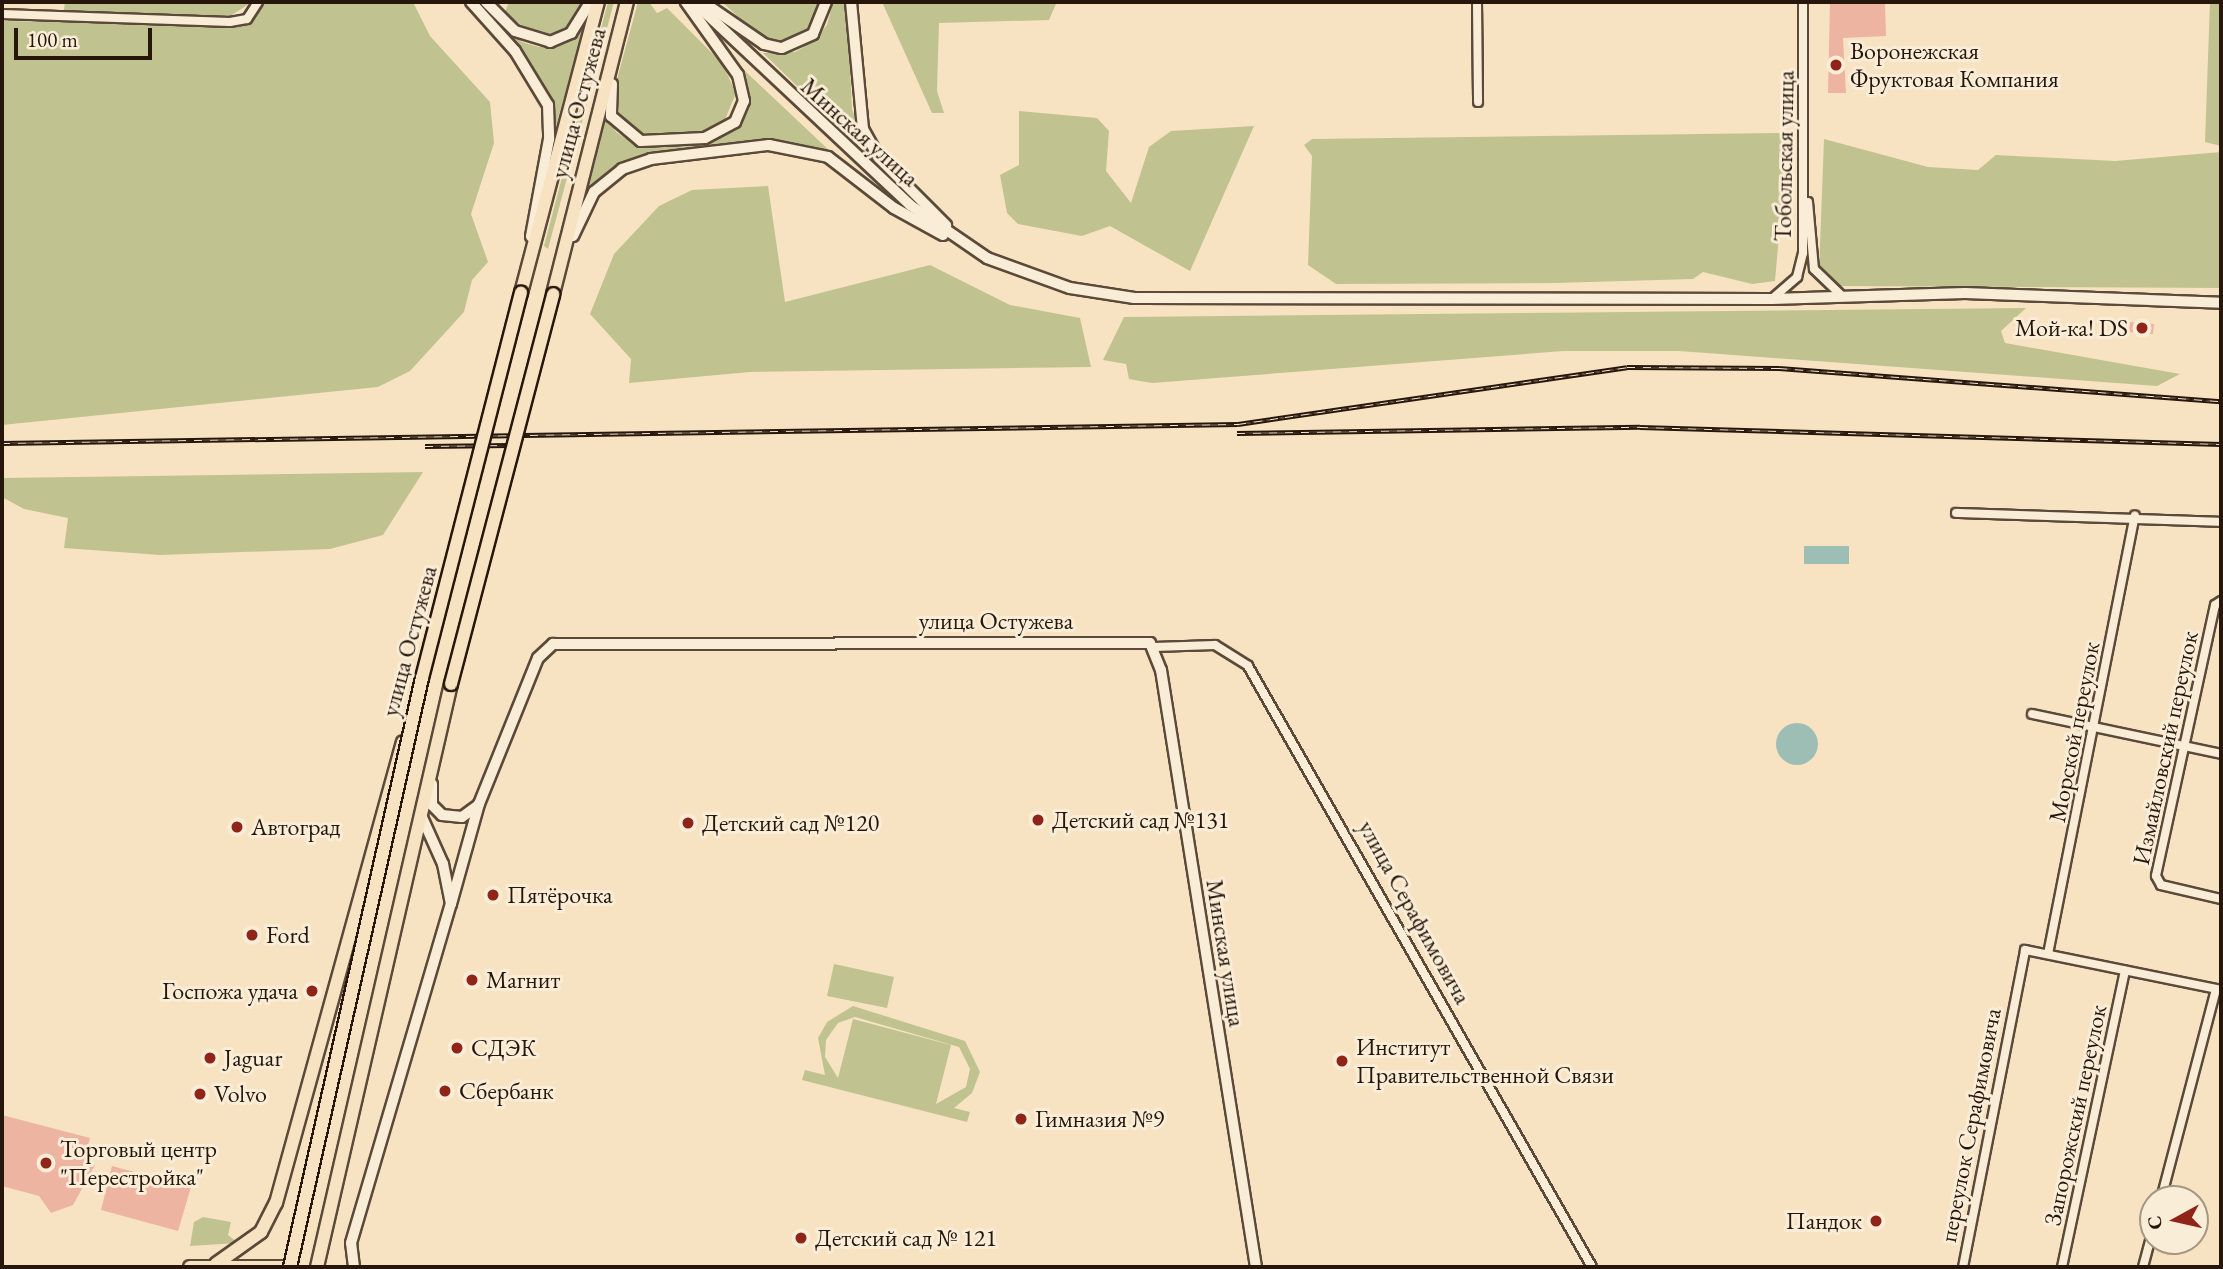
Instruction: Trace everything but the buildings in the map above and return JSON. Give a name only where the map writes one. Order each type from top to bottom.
[{"type":"main road","name":"улица Остужева","points":[[216,1264],[261,1232],[276,1203],[367,858],[422,678],[597,2]]},
{"type":"main road","name":"улица Остужева","points":[[422,791],[628,2]]},
{"type":"main road","points":[[190,1267],[216,1264],[290,1267],[422,678]]},
{"type":"main road","points":[[317,1267],[422,791]]},
{"type":"street","points":[[2,14],[230,22],[247,19],[258,2]]},
{"type":"street","points":[[471,2],[515,51],[548,105],[549,139],[521,293]]},
{"type":"street","points":[[486,2],[515,31],[550,42],[571,33],[590,2]]},
{"type":"street","points":[[628,2],[610,110],[628,135],[660,143],[722,132],[744,101],[733,65],[686,2]]},
{"type":"street","name":"Минская улица","points":[[694,2],[878,179],[973,251],[1015,271],[1134,298],[1772,299],[2094,294],[2221,303]]},
{"type":"street","points":[[703,2],[764,44],[782,48],[809,39],[826,2]]},
{"type":"street","points":[[851,2],[856,104],[866,137],[888,168],[973,251]]},
{"type":"street","points":[[1477,2],[1478,102]]},
{"type":"street","name":"Тобольская улица","points":[[1772,299],[1800,270],[1807,195],[1803,2]]},
{"type":"street","points":[[553,294],[587,201],[609,177],[651,159],[730,147],[785,146],[828,157],[894,208],[973,251]]},
{"type":"street","points":[[1807,195],[1814,269],[1828,289],[1850,297]]},
{"type":"street","points":[[1956,513],[2135,516],[2221,522]]},
{"type":"street","name":"Морской переулок","points":[[2048,954],[2096,728],[2135,516]]},
{"type":"street","name":"Измайловский переулок","points":[[2221,601],[2215,605],[2156,876],[2161,885],[2221,900]]},
{"type":"street","name":"улица Остужева","points":[[354,1267],[351,1243],[479,804],[538,658],[561,642],[1142,641],[1154,647]]},
{"type":"street","name":"улица Серафимовича","points":[[1154,647],[1215,645],[1248,666],[1592,1267]]},
{"type":"street","name":"Минская улица","points":[[1154,647],[1256,1267]]},
{"type":"street","points":[[451,684],[432,804],[453,819],[479,804]]},
{"type":"street","points":[[2032,714],[2221,754]]},
{"type":"street","name":"улица Остужева","points":[[422,791],[421,821],[443,864],[451,904]]},
{"type":"street","name":"переулок Серафимовича","points":[[1963,1267],[2025,950],[2048,954]]},
{"type":"street","points":[[2048,954],[2219,990],[2165,1185]]},
{"type":"street","name":"Запорожский переулок","points":[[2062,1267],[2125,971]]},
{"type":"green space","points":[[65,2],[252,2],[227,18],[63,15]]},
{"type":"green space","points":[[263,2],[413,2],[430,36],[490,102],[494,143],[471,214],[488,262],[472,280],[464,312],[410,371],[378,387],[2,425],[2,21],[233,24],[251,22]]},
{"type":"green space","points":[[475,2],[522,42],[539,47],[565,44],[584,26],[554,133],[543,83]]},
{"type":"green space","points":[[509,2],[582,2],[563,32],[540,37],[504,14]]},
{"type":"green space","points":[[608,2],[614,2],[548,249],[544,246]]},
{"type":"green space","points":[[638,2],[649,2],[657,13],[667,8],[722,63],[736,93],[724,122],[707,131],[643,137],[615,113],[613,94]]},
{"type":"green space","points":[[722,2],[822,2],[807,35],[789,43],[759,36]]},
{"type":"green space","points":[[833,2],[847,4],[852,109],[867,154],[763,53],[795,52],[814,41],[827,25]]},
{"type":"green space","points":[[882,2],[1056,4],[1049,20],[939,23],[937,91],[944,113],[932,113]]},
{"type":"green space","points":[[2210,2],[2221,2],[2221,146],[2205,142]]},
{"type":"green space","points":[[745,71],[832,153],[764,141],[644,156],[599,178],[582,199],[605,113],[616,132],[638,147],[722,136],[747,108]]},
{"type":"green space","points":[[1019,111],[1097,118],[1109,131],[1106,171],[1131,203],[1149,147],[1171,131],[1254,126],[1190,271],[1110,226],[1082,236],[1018,224],[1007,213],[1000,175],[1019,165]]},
{"type":"green space","points":[[1788,133],[1775,281],[1752,284],[1703,272],[1693,279],[1336,284],[1308,265],[1312,156],[1304,145],[1312,139]]},
{"type":"green space","points":[[1824,139],[1928,167],[1978,170],[1996,155],[2115,161],[2221,152],[2221,288],[1834,286],[1819,272]]},
{"type":"green space","points":[[768,186],[785,302],[930,265],[1010,305],[1080,318],[1091,367],[750,372],[629,383],[631,359],[590,314],[614,254],[659,206],[692,190]]},
{"type":"green space","points":[[2026,308],[2001,331],[2005,343],[2180,374],[2157,386],[1679,351],[1563,351],[1152,383],[1129,379],[1126,364],[1103,360],[1124,317]]},
{"type":"green space","points":[[423,472],[383,535],[330,549],[160,555],[64,548],[68,518],[24,509],[2,497],[2,478]]},
{"type":"green space","points":[[834,964],[894,977],[887,1008],[827,996]]},
{"type":"green space","points":[[853,1006],[965,1041],[980,1072],[972,1093],[954,1108],[970,1112],[967,1122],[802,1080],[805,1070],[825,1075],[818,1038],[827,1022]],"holes":[[[855,1017],[959,1047],[970,1069],[966,1087],[936,1104],[951,1045],[853,1019],[838,1078],[825,1057],[826,1040],[838,1023]]]},
{"type":"green space","points":[[203,1217],[231,1222],[228,1235],[238,1243],[190,1246],[194,1222]]},
{"type":"water","points":[[1804,546],[1849,546],[1849,564],[1804,564]]},
{"type":"water","points":[[1797,723],[1812,729],[1818,744],[1812,759],[1797,765],[1782,759],[1776,744],[1782,729]]},
{"type":"railway","points":[[2,443],[1238,424],[1627,367],[1779,368],[2221,401]]},
{"type":"railway","points":[[1237,433],[1640,427],[2221,444]]},
{"type":"railway","points":[[425,446],[516,445]]},
{"type":"place","name":"Воронежская Фруктовая Компания","points":[[1836,65]]},
{"type":"place","name":"Мой-ка! DS","points":[[2142,328]]},
{"type":"place","name":"Детский сад №131","points":[[1038,820]]},
{"type":"place","name":"Детский сад №120","points":[[688,823]]},
{"type":"place","name":"Автоград","points":[[237,827]]},
{"type":"place","name":"Пятёрочка","points":[[493,895]]},
{"type":"place","name":"Ford","points":[[252,935]]},
{"type":"place","name":"Магнит","points":[[472,980]]},
{"type":"place","name":"Госпожа удача","points":[[312,991]]},
{"type":"place","name":"СДЭК","points":[[457,1048]]},
{"type":"place","name":"Jaguar","points":[[210,1058]]},
{"type":"place","name":"Институт Правительственной Связи","points":[[1342,1061]]},
{"type":"place","name":"Сбербанк","points":[[445,1091]]},
{"type":"place","name":"Volvo","points":[[200,1094]]},
{"type":"place","name":"Гимназия №9","points":[[1021,1119]]},
{"type":"place","name":"Торговый центр \"Перестройка\"","points":[[46,1163]]},
{"type":"place","name":"Пандок","points":[[1876,1221]]},
{"type":"place","name":"Детский сад № 121","points":[[801,1238]]}]
